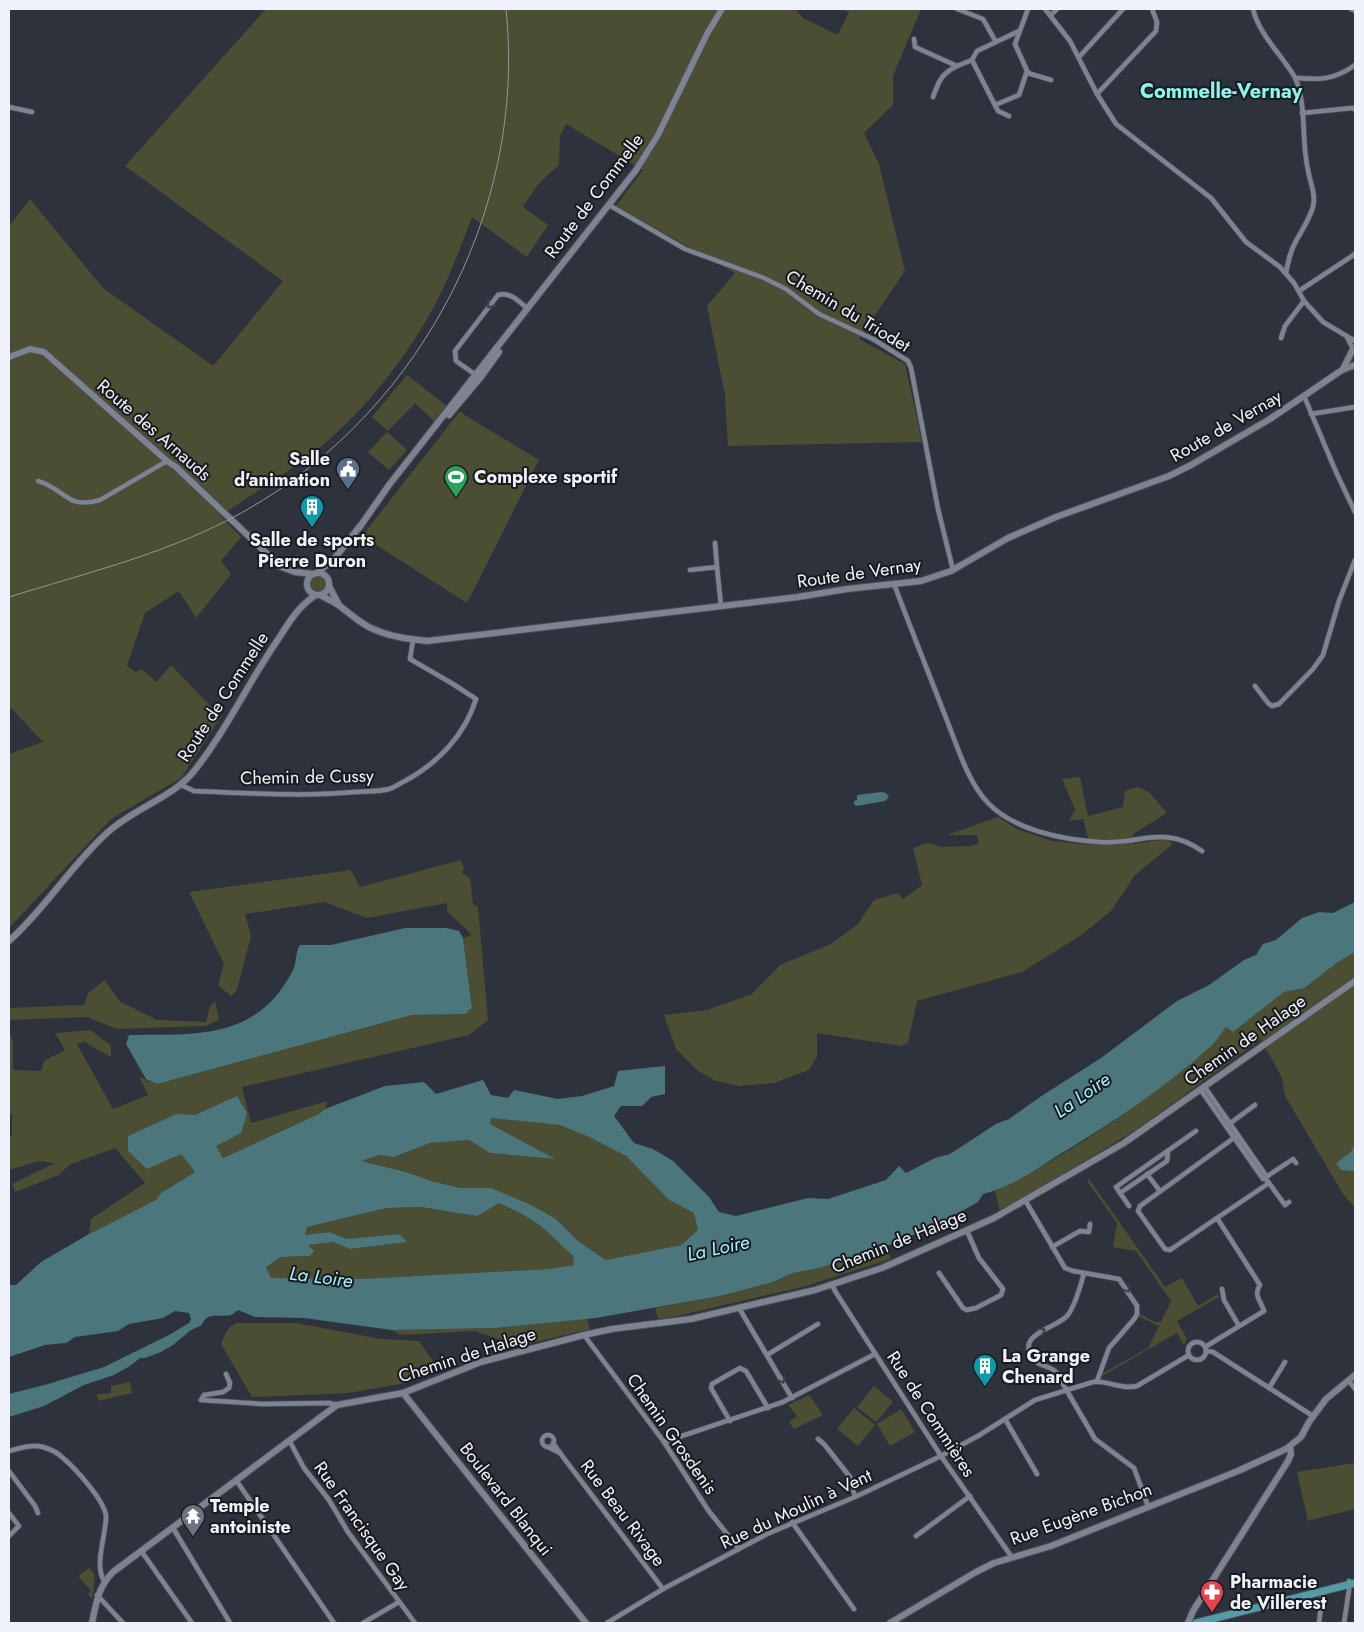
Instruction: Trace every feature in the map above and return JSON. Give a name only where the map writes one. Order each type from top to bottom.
[{"type":"main road","points":[[1196,1623],[1352,1582]]},
{"type":"street","name":"Route de Commelle","points":[[315,574],[334,559],[482,377],[528,309],[636,170],[658,135],[722,9]]},
{"type":"street","points":[[957,9],[984,18],[996,42]]},
{"type":"street","points":[[995,105],[1019,95],[1027,72],[1015,44],[1028,9]]},
{"type":"street","points":[[1045,9],[1079,57],[1116,124],[1211,198],[1246,242],[1280,267],[1299,291],[1304,301],[1323,322],[1355,341]]},
{"type":"street","points":[[1051,15],[1058,9]]},
{"type":"street","points":[[1098,94],[1156,31],[1157,22],[1152,9]]},
{"type":"street","points":[[1253,9],[1256,22],[1296,78],[1302,96],[1305,152],[1314,194],[1313,206],[1288,258],[1286,274]]},
{"type":"street","points":[[1351,9],[1355,10]]},
{"type":"street","points":[[1079,57],[1120,10]]},
{"type":"street","points":[[933,97],[941,77],[947,71],[972,60],[977,52],[1019,31]]},
{"type":"street","points":[[914,39],[915,47],[957,66]]},
{"type":"street","points":[[972,60],[998,111],[1010,116]]},
{"type":"street","points":[[1296,78],[1327,78],[1338,75],[1355,65]]},
{"type":"street","points":[[1027,72],[1051,80]]},
{"type":"street","points":[[9,107],[32,112]]},
{"type":"street","points":[[1302,114],[1353,108],[1355,110]]},
{"type":"street","name":"Chemin du Triodet","points":[[609,205],[686,249],[764,278],[786,289],[819,314],[872,339],[908,362],[911,368],[938,509],[953,570]]},
{"type":"street","points":[[1299,291],[1355,254]]},
{"type":"street","points":[[476,376],[456,361],[455,351],[498,295],[506,294],[512,296],[528,309]]},
{"type":"street","points":[[1281,338],[1285,326],[1304,301]]},
{"type":"street","name":"Route de Commelle","points":[[359,528],[389,485],[523,316]]},
{"type":"street","points":[[1347,337],[1354,349],[1353,358],[1355,361]]},
{"type":"street","name":"Route des Arnauds","points":[[9,357],[30,349],[44,352],[183,473],[281,567],[295,572],[315,574]]},
{"type":"street","name":"Route de Vernay","points":[[1342,370],[1354,349]]},
{"type":"street","name":"Route de Vernay","points":[[318,595],[340,606],[372,629],[386,635],[413,640],[445,639],[922,581],[953,570],[1008,538],[1056,517],[1169,476],[1233,442],[1342,370],[1355,365]]},
{"type":"street","points":[[1304,396],[1355,512]]},
{"type":"street","points":[[1312,414],[1355,407]]},
{"type":"street","points":[[38,481],[52,486],[72,501],[80,504],[91,503],[100,500],[167,461]]},
{"type":"street","points":[[715,543],[721,606]]},
{"type":"street","name":"Route de Commelle","points":[[328,578],[334,559]]},
{"type":"street","points":[[1255,686],[1272,706],[1279,704],[1313,668],[1323,655],[1338,601],[1355,560]]},
{"type":"street","points":[[690,570],[717,567]]},
{"type":"street","name":"Route des Arnauds","points":[[295,572],[307,585]]},
{"type":"street","points":[[315,574],[328,578],[329,586],[326,592],[318,595],[310,593],[307,585],[315,574]]},
{"type":"street","points":[[894,584],[968,772],[987,802],[1002,815],[1021,826],[1036,831],[1086,841],[1111,843],[1165,836],[1192,844],[1202,851]]},
{"type":"street","name":"Route de Commelle","points":[[9,941],[108,832],[130,815],[187,780],[202,761],[258,668],[303,603],[307,585]]},
{"type":"street","name":"Route de Vernay","points":[[329,586],[340,606]]},
{"type":"street","name":"Route de Commelle","points":[[303,603],[318,595]]},
{"type":"street","name":"Chemin de Cussy","points":[[181,785],[194,791],[297,795],[389,789],[412,777],[434,762],[458,737],[473,710],[476,699],[410,659],[413,640]]},
{"type":"street","name":"Chemin de Halage","points":[[337,1405],[403,1393],[482,1362],[584,1335],[691,1319],[832,1284],[882,1268],[994,1218],[1124,1143],[1355,981]]},
{"type":"street","points":[[1202,1088],[1285,1205],[1289,1202]]},
{"type":"street","points":[[1228,1124],[1255,1105]]},
{"type":"street","points":[[1129,1206],[1116,1187],[1196,1131]]},
{"type":"street","points":[[1236,1136],[1140,1206],[1138,1211],[1165,1249],[1170,1250],[1269,1183]]},
{"type":"street","points":[[1120,1193],[1167,1161],[1168,1151]]},
{"type":"street","points":[[1265,1178],[1293,1159],[1296,1164]]},
{"type":"street","points":[[1147,1174],[1160,1191]]},
{"type":"street","points":[[1025,1200],[1064,1268],[1119,1279],[1138,1309],[1132,1322],[1109,1348],[1097,1381],[1127,1387],[1137,1386],[1189,1355]]},
{"type":"street","points":[[1217,1218],[1260,1285],[1257,1295],[1264,1311],[1206,1349],[1204,1357],[1199,1360],[1193,1359],[1189,1355],[1188,1349],[1194,1342],[1200,1343],[1206,1349],[1313,1416]]},
{"type":"street","points":[[1052,1247],[1080,1231],[1089,1232],[1090,1224]]},
{"type":"street","points":[[939,1273],[963,1308],[967,1310],[976,1308],[1001,1295],[1003,1292],[1003,1289],[979,1258],[967,1231]]},
{"type":"street","points":[[1084,1273],[1068,1315],[1035,1336],[1028,1344],[1029,1353],[1035,1362],[1052,1368],[1056,1372],[1095,1439],[1134,1468],[1148,1506]]},
{"type":"street","name":"Rue de Commières","points":[[832,1284],[940,1456],[1012,1556]]},
{"type":"street","points":[[1222,1289],[1224,1300],[1239,1326]]},
{"type":"street","points":[[739,1308],[792,1398]]},
{"type":"street","points":[[767,1355],[818,1324]]},
{"type":"street","name":"Chemin Grosdenis","points":[[584,1335],[664,1442],[708,1510],[740,1549]]},
{"type":"street","points":[[664,1442],[768,1408],[792,1398],[875,1354]]},
{"type":"street","points":[[1269,1388],[1285,1362]]},
{"type":"street","points":[[730,1421],[711,1388],[712,1384],[740,1368],[746,1371],[768,1408]]},
{"type":"street","points":[[226,1374],[230,1383],[229,1388],[223,1392],[204,1395],[201,1400],[262,1404],[329,1403],[337,1405]]},
{"type":"street","points":[[1188,1623],[1193,1611],[1288,1461],[1291,1454],[1290,1447],[1301,1437],[1313,1416],[1326,1399],[1353,1377],[1355,1389]]},
{"type":"street","name":"Rue du Moulin à Vent","points":[[607,1623],[663,1590],[792,1522],[855,1497],[940,1456],[1040,1398],[1097,1381]]},
{"type":"street","name":"Boulevard Blanqui","points":[[403,1393],[586,1623]]},
{"type":"street","points":[[92,1623],[98,1596],[104,1581],[113,1572],[290,1442],[337,1405]]},
{"type":"street","points":[[1006,1419],[1037,1474]]},
{"type":"street","points":[[547,1435],[551,1436],[553,1443],[548,1447],[543,1444],[544,1437],[547,1435]]},
{"type":"street","points":[[818,1439],[850,1477],[855,1497]]},
{"type":"street","name":"Rue Francisque Gay","points":[[290,1442],[304,1468],[329,1500],[348,1532],[415,1623]]},
{"type":"street","name":"Rue Beau Rivage","points":[[553,1443],[663,1590]]},
{"type":"street","points":[[9,1451],[32,1446],[54,1452],[70,1465],[100,1501],[106,1515],[100,1571],[104,1581]]},
{"type":"street","name":"Rue Beau Rivage","points":[[548,1447],[560,1453]]},
{"type":"street","name":"Rue Eugène Bichon","points":[[890,1623],[976,1572],[1012,1556],[1051,1546],[1238,1471],[1290,1447]]},
{"type":"street","points":[[9,1471],[35,1506],[38,1513]]},
{"type":"street","points":[[236,1480],[334,1623]]},
{"type":"street","points":[[916,1536],[970,1496]]},
{"type":"street","points":[[9,1513],[19,1526],[9,1536]]},
{"type":"street","points":[[792,1522],[854,1609]]},
{"type":"street","points":[[173,1528],[230,1623]]},
{"type":"street","points":[[142,1552],[192,1623]]},
{"type":"street","points":[[1344,1623],[1352,1582]]},
{"type":"street","points":[[1319,1623],[1323,1590]]},
{"type":"street","points":[[98,1596],[123,1623]]},
{"type":"street","points":[[363,1623],[399,1602]]},
{"type":"shaded area","points":[[266,9],[795,9],[803,18],[838,35],[849,12],[841,9],[921,9],[893,76],[893,105],[864,133],[879,164],[905,271],[859,339],[905,364],[922,442],[728,446],[725,395],[707,306],[735,273],[616,206],[643,170],[566,124],[560,136],[559,165],[539,183],[523,207],[548,225],[527,257],[472,217],[448,277],[431,312],[406,352],[377,390],[345,425],[309,456],[220,516],[241,537],[221,561],[231,574],[196,618],[179,591],[145,613],[127,666],[136,672],[141,669],[157,682],[171,665],[221,717],[181,778],[111,819],[9,928],[9,754],[43,742],[9,706],[9,226],[30,199],[103,288],[213,366],[283,281],[125,166]]},
{"type":"shaded area","points":[[407,375],[447,406],[434,421],[415,403],[388,431],[372,417]]},
{"type":"shaded area","name":"Complexe sportif","points":[[460,411],[539,460],[467,603],[362,536]]},
{"type":"shaded area","points":[[387,432],[407,450],[389,470],[368,452]]},
{"type":"shaded area","points":[[316,576],[322,576],[327,581],[325,590],[316,592],[311,587],[311,581]]},
{"type":"shaded area","points":[[1080,777],[1088,816],[1123,807],[1125,791],[1137,787],[1149,792],[1167,813],[1133,834],[1133,844],[1167,839],[1173,844],[1135,875],[1111,911],[1080,936],[1022,972],[917,1001],[908,1043],[901,1046],[817,1033],[817,1056],[809,1070],[774,1083],[739,1086],[716,1081],[698,1071],[676,1049],[664,1015],[707,1010],[752,994],[780,965],[831,944],[857,925],[874,900],[898,893],[903,899],[922,885],[913,848],[928,843],[942,847],[971,846],[979,843],[977,835],[947,835],[998,817],[1017,829],[1052,841],[1090,845],[1083,819],[1069,821],[1075,810],[1062,779]]},
{"type":"shaded area","points":[[461,860],[464,868],[462,873],[470,878],[473,904],[478,907],[488,1020],[469,1035],[242,1087],[251,1123],[327,1101],[325,1109],[319,1114],[223,1158],[215,1146],[240,1133],[237,1096],[195,1115],[177,1114],[181,1154],[195,1172],[161,1193],[156,1200],[89,1234],[91,1219],[145,1183],[115,1148],[69,1165],[59,1175],[15,1192],[12,1184],[55,1163],[39,1161],[9,1170],[9,1140],[12,1135],[12,1114],[9,1114],[9,1032],[13,1041],[13,1070],[41,1071],[44,1061],[65,1050],[55,1033],[91,1030],[111,1046],[111,1057],[84,1042],[77,1044],[113,1109],[148,1095],[139,1077],[157,1084],[412,1015],[465,1014],[472,1008],[463,938],[472,935],[447,911],[447,903],[367,918],[324,902],[245,914],[251,936],[237,990],[231,996],[218,985],[224,964],[189,892],[351,870],[360,887]]},
{"type":"shaded area","points":[[1355,952],[1355,1208],[1343,1194],[1285,1096],[1282,1078],[1261,1039],[1139,1128],[1000,1212],[995,1191],[1047,1163],[1121,1116],[1168,1080],[1226,1027],[1233,1032],[1284,992],[1306,988],[1338,962]]},
{"type":"shaded area","points":[[105,980],[119,1001],[157,1020],[206,1022],[210,1006],[215,1001],[219,1020],[205,1026],[117,1029],[87,1017],[9,1020],[9,1008],[84,1005],[88,993]]},
{"type":"shaded area","points":[[491,1118],[560,1125],[626,1156],[669,1200],[695,1213],[698,1230],[681,1245],[606,1260],[578,1241],[556,1219],[491,1188],[460,1188],[360,1161],[380,1155],[395,1157],[430,1143],[469,1140],[490,1153],[553,1159],[489,1124]]},
{"type":"shaded area","points":[[1089,1179],[1165,1287],[1182,1278],[1198,1306],[1218,1294],[1219,1297],[1177,1321],[1187,1339],[1184,1345],[1177,1333],[1102,1376],[1103,1373],[1148,1348],[1159,1326],[1140,1317],[1140,1314],[1155,1322],[1161,1322],[1171,1301],[1136,1251],[1113,1247],[1117,1223],[1087,1181]]},
{"type":"shaded area","points":[[499,1202],[541,1226],[573,1256],[574,1265],[548,1269],[360,1279],[271,1278],[265,1267],[281,1257],[310,1256],[307,1245],[333,1242],[350,1249],[406,1242],[399,1234],[347,1239],[329,1232],[305,1235],[307,1227],[387,1208],[421,1207],[477,1216]]},
{"type":"shaded area","points":[[886,1246],[891,1259],[802,1287],[658,1319],[655,1308],[720,1296],[770,1283],[793,1273],[819,1268]]},
{"type":"shaded area","points":[[587,1318],[590,1329],[519,1346],[475,1331],[400,1335],[392,1330],[496,1328]]},
{"type":"shaded area","points":[[237,1323],[296,1323],[381,1339],[419,1341],[438,1368],[405,1383],[349,1393],[252,1397],[221,1344],[228,1329]]},
{"type":"shaded area","points":[[130,1382],[132,1393],[98,1401],[97,1394],[111,1393],[111,1386]]},
{"type":"shaded area","points":[[874,1386],[893,1402],[876,1422],[857,1407]]},
{"type":"shaded area","points":[[809,1395],[823,1415],[794,1429],[789,1422],[797,1416],[788,1405]]},
{"type":"shaded area","points":[[854,1408],[875,1425],[858,1446],[837,1429]]},
{"type":"shaded area","points":[[901,1409],[915,1432],[890,1446],[877,1424]]},
{"type":"shaded area","points":[[1355,1463],[1355,1509],[1308,1521],[1297,1472]]},
{"type":"shaded area","points":[[89,1568],[95,1575],[92,1599],[88,1594],[91,1591],[78,1576]]},
{"type":"water","points":[[886,793],[889,797],[885,801],[856,806],[854,804],[854,801],[857,800],[857,795]]},
{"type":"water","name":"La Loire","points":[[1355,902],[1355,952],[1338,962],[1305,988],[1284,992],[1233,1032],[1226,1027],[1211,1046],[1173,1078],[1075,1146],[1020,1179],[1002,1188],[983,1194],[978,1202],[937,1225],[875,1251],[819,1268],[793,1273],[770,1283],[720,1296],[596,1318],[496,1328],[392,1330],[304,1318],[255,1317],[238,1310],[227,1316],[210,1316],[202,1325],[191,1330],[161,1352],[140,1358],[114,1375],[84,1385],[44,1406],[9,1417],[9,1394],[104,1367],[189,1323],[191,1319],[189,1313],[175,1311],[163,1318],[129,1324],[118,1331],[75,1337],[66,1343],[45,1345],[9,1357],[9,1285],[16,1285],[41,1262],[89,1234],[156,1200],[161,1193],[195,1172],[181,1154],[147,1169],[128,1151],[128,1136],[177,1114],[195,1115],[237,1096],[247,1113],[241,1133],[216,1146],[223,1158],[319,1114],[325,1109],[385,1086],[424,1082],[436,1094],[483,1080],[491,1095],[508,1098],[514,1090],[558,1099],[582,1096],[614,1086],[618,1071],[665,1066],[665,1094],[651,1097],[642,1106],[621,1106],[614,1116],[634,1143],[653,1149],[673,1161],[709,1197],[719,1212],[736,1216],[808,1198],[828,1199],[886,1180],[899,1166],[906,1173],[935,1158],[950,1154],[996,1124],[1009,1119],[1101,1058],[1177,1001],[1209,985],[1244,960],[1256,955],[1263,944],[1276,940],[1302,918],[1319,912],[1333,913]],"holes":[[[491,1118],[560,1125],[626,1156],[669,1200],[694,1213],[698,1230],[681,1245],[606,1260],[578,1241],[556,1219],[529,1204],[491,1188],[460,1188],[361,1161],[380,1155],[394,1157],[430,1143],[469,1140],[490,1153],[555,1159],[490,1124]],[[499,1203],[541,1226],[573,1256],[574,1265],[548,1269],[360,1279],[271,1278],[266,1267],[281,1257],[310,1256],[314,1251],[308,1245],[333,1242],[350,1249],[407,1242],[399,1234],[347,1239],[329,1232],[305,1235],[307,1227],[387,1208],[421,1207],[477,1216]]]},
{"type":"water","points":[[405,928],[446,928],[459,931],[463,938],[472,1008],[465,1014],[412,1015],[157,1084],[146,1079],[126,1044],[129,1035],[169,1035],[208,1032],[245,1021],[261,1010],[281,990],[293,970],[300,945],[331,945]]},
{"type":"water","points":[[1355,1143],[1355,1171],[1341,1170],[1336,1163],[1351,1152]]},
{"type":"railway","points":[[9,597],[149,553],[204,532],[230,519],[295,478],[353,428],[404,370],[445,306],[477,236],[498,162],[508,86],[506,9]]},
{"type":"place","name":"Salle d'animation","points":[[348,490]]},
{"type":"place","name":"Complexe sportif","points":[[456,498]]},
{"type":"place","name":"Salle de sports Pierre Duron","points":[[312,528]]},
{"type":"place","name":"La Grange Chenard","points":[[985,1387]]},
{"type":"place","name":"Temple antoiniste","points":[[193,1537]]},
{"type":"place","name":"Pharmacie de Villerest","points":[[1212,1613]]},
{"type":"district","name":"Commelle-Vernay","points":[[1221,91]]}]
